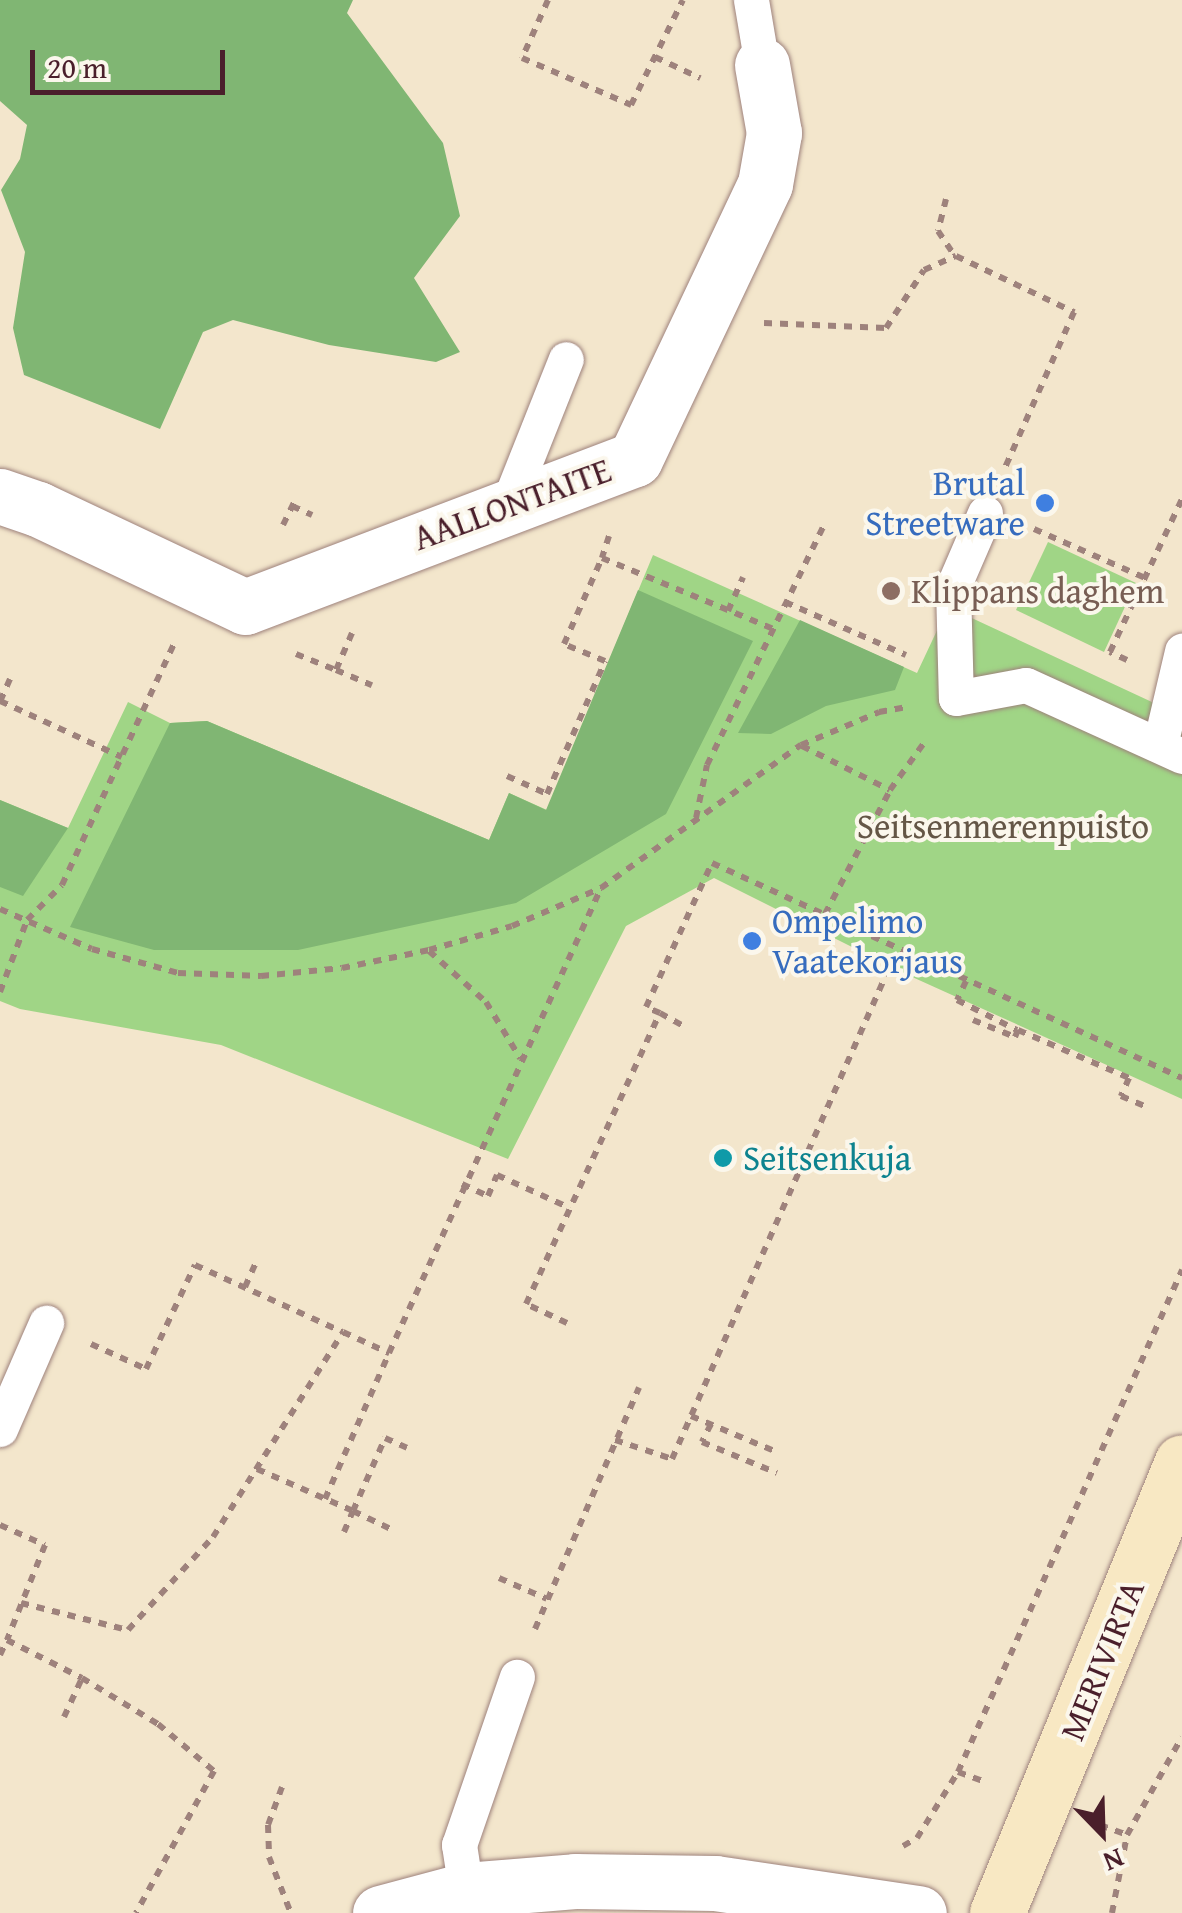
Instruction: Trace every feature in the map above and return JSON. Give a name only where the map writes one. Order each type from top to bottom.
[{"type":"street","name":"AALLONTAITE","points":[[0,496],[38,509],[246,608],[635,459],[765,184],[774,132],[762,64]]},
{"type":"street","name":"MERIVIRTA","points":[[997,1913],[1182,1462]]},
{"type":"street","points":[[380,1913],[466,1890],[575,1881],[715,1883],[919,1913]]},
{"type":"lane","points":[[751,0],[762,64]]},
{"type":"lane","points":[[508,507],[566,359]]},
{"type":"lane","points":[[985,513],[953,587],[956,698],[1026,685],[1171,751],[1182,652]]},
{"type":"lane","points":[[0,1429],[46,1323]]},
{"type":"lane","points":[[466,1890],[459,1845],[517,1676]]},
{"type":"path","points":[[548,0],[522,58],[631,105],[683,0]]},
{"type":"path","points":[[654,57],[677,68]]},
{"type":"path","points":[[946,199],[938,231],[956,256],[1074,312],[1001,479]]},
{"type":"path","points":[[758,322],[886,328],[924,270],[956,256]]},
{"type":"path","points":[[1110,652],[1182,499]]},
{"type":"path","points":[[1174,517],[1182,521]]},
{"type":"path","points":[[696,820],[707,765],[826,521]]},
{"type":"path","points":[[1052,537],[1145,578]]},
{"type":"path","points":[[506,776],[547,794],[604,661],[564,644],[602,558]]},
{"type":"path","points":[[623,568],[773,630]]},
{"type":"path","points":[[728,611],[743,577]]},
{"type":"path","points":[[784,602],[912,658]]},
{"type":"path","points":[[0,992],[26,920],[62,885],[183,622]]},
{"type":"path","points":[[316,662],[336,670]]},
{"type":"path","points":[[6,681],[0,701],[122,757]]},
{"type":"path","points":[[824,915],[890,790],[956,698]]},
{"type":"path","points":[[0,909],[92,949],[178,973],[294,973],[429,950],[512,926],[601,888],[801,745],[879,712]]},
{"type":"path","points":[[801,745],[890,790]]},
{"type":"path","points":[[682,1025],[646,1007],[712,863],[1182,1078]]},
{"type":"path","points":[[325,1499],[462,1184],[601,888]]},
{"type":"path","points":[[429,950],[486,1002],[521,1059]]},
{"type":"path","points":[[615,1440],[672,1460],[897,950]]},
{"type":"path","points":[[966,981],[957,1000],[1128,1078],[1121,1096],[1148,1108]]},
{"type":"path","points":[[568,1323],[526,1304],[660,1013]]},
{"type":"path","points":[[972,1020],[1015,1037],[1018,1030]]},
{"type":"path","points":[[462,1184],[488,1196],[497,1176],[570,1208]]},
{"type":"path","points":[[245,1287],[256,1262]]},
{"type":"path","points":[[46,1323],[146,1369],[194,1265],[389,1352]]},
{"type":"path","points":[[892,1852],[917,1838],[958,1772],[1182,1270]]},
{"type":"path","points":[[21,1604],[128,1630],[213,1537],[343,1332]]},
{"type":"path","points":[[517,1676],[639,1387]]},
{"type":"path","points":[[691,1416],[779,1453]]},
{"type":"path","points":[[710,1424],[702,1442],[777,1473]]},
{"type":"path","points":[[344,1532],[385,1438],[407,1448]]},
{"type":"path","points":[[256,1469],[395,1531]]},
{"type":"path","points":[[0,1525],[45,1545],[0,1655]]},
{"type":"path","points":[[499,1578],[547,1599]]},
{"type":"path","points":[[7,1640],[82,1678],[158,1724],[214,1771],[136,1913]]},
{"type":"path","points":[[64,1717],[82,1678]]},
{"type":"path","points":[[1112,1913],[1126,1835],[1182,1737]]},
{"type":"path","points":[[282,1787],[268,1824],[269,1857],[290,1911]]},
{"type":"green space","points":[[0,0],[353,0],[347,13],[443,143],[460,216],[414,278],[460,352],[436,362],[329,345],[233,320],[203,332],[160,429],[24,375],[13,328],[25,252],[1,190],[20,159],[27,125],[0,101]]},
{"type":"green space","points":[[1048,542],[1136,583],[1104,652],[1016,610]]},
{"type":"green space","name":"Seitsenmerenpuisto","points":[[653,555],[917,673],[948,607],[1182,716],[1182,1099],[910,976],[714,878],[626,926],[508,1159],[221,1045],[20,1009],[0,1001],[0,800],[68,828],[128,702],[170,723],[207,721],[489,840],[509,793],[547,810]]},
{"type":"green space","points":[[638,590],[753,641],[666,814],[516,903],[298,950],[154,950],[70,927],[170,723],[207,721],[489,840],[509,793],[546,810]]},
{"type":"green space","points":[[800,620],[904,667],[895,690],[826,706],[771,734],[738,733]]},
{"type":"green space","points":[[0,800],[68,828],[23,896],[0,887]]},
{"type":"place","name":"Brutal Streetware","points":[[1045,503]]},
{"type":"place","name":"Klippans daghem","points":[[891,591]]},
{"type":"place","name":"Ompelimo Vaatekorjaus","points":[[752,941]]},
{"type":"place","name":"Seitsenkuja","points":[[723,1158]]}]
